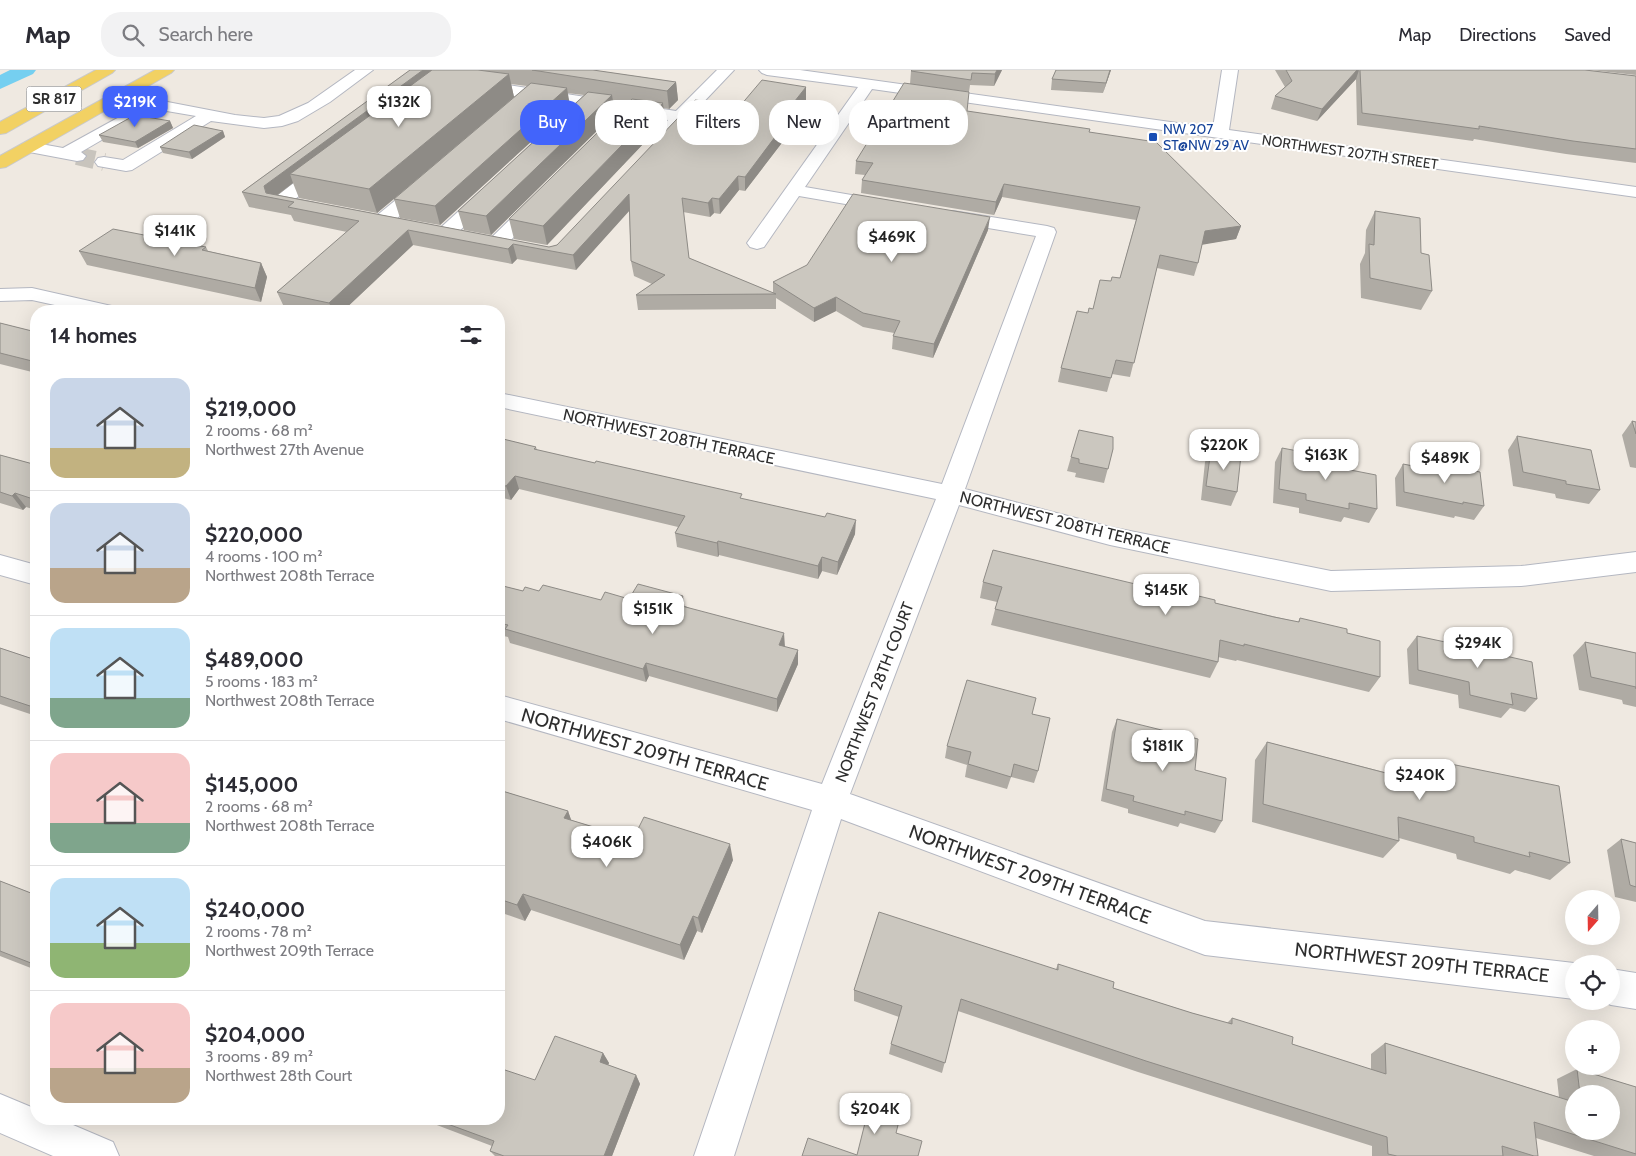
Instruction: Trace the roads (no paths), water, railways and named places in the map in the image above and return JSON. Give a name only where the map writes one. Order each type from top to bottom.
[{"type":"main road","name":"SR 817","points":[[0,129],[107,70]]},
{"type":"main road","name":"SR 817","points":[[1,162],[166,70]]},
{"type":"street","points":[[104,162],[126,166],[208,116],[257,122],[283,121],[302,113],[365,70]]},
{"type":"street","points":[[695,100],[726,70]]},
{"type":"street","name":"NORTHWEST 207TH STREET","points":[[768,70],[1636,192]]},
{"type":"street","points":[[1220,134],[1230,70]]},
{"type":"street","points":[[462,83],[595,104]]},
{"type":"street","points":[[757,243],[868,84]]},
{"type":"street","points":[[681,92],[700,95]]},
{"type":"street","points":[[515,107],[530,94]]},
{"type":"street","points":[[30,147],[71,155],[152,104],[211,114],[208,116]]},
{"type":"street","points":[[104,105],[138,112]]},
{"type":"street","points":[[667,131],[677,120]]},
{"type":"street","points":[[326,211],[280,202],[342,155]]},
{"type":"street","points":[[382,221],[434,177]]},
{"type":"street","points":[[471,239],[501,181]]},
{"type":"street","points":[[794,190],[901,208]]},
{"type":"street","points":[[471,239],[546,194]]},
{"type":"street","name":"NORTHWEST 28TH COURT","points":[[714,1156],[831,801],[951,494],[1047,232],[940,214]]},
{"type":"street","points":[[364,218],[400,225]]},
{"type":"street","points":[[427,230],[515,247]]},
{"type":"street","points":[[0,295],[32,294],[81,305]]},
{"type":"street","name":"NORTHWEST 208TH TERRACE","points":[[505,401],[951,494],[1110,536],[1331,581],[1521,576],[1636,562]]},
{"type":"street","points":[[0,565],[30,574]]},
{"type":"street","name":"NORTHWEST 209TH TERRACE","points":[[505,709],[831,801],[1205,938],[1565,980]]},
{"type":"street","points":[[1620,988],[1636,991]]},
{"type":"street","points":[[0,1113],[99,1156]]},
{"type":"waterway","points":[[0,83],[26,70]]},
{"type":"tunnel","points":[[77,156],[104,162]]},
{"type":"place","name":"NW 207 ST@NW 29 AV","points":[[1153,137]]}]
